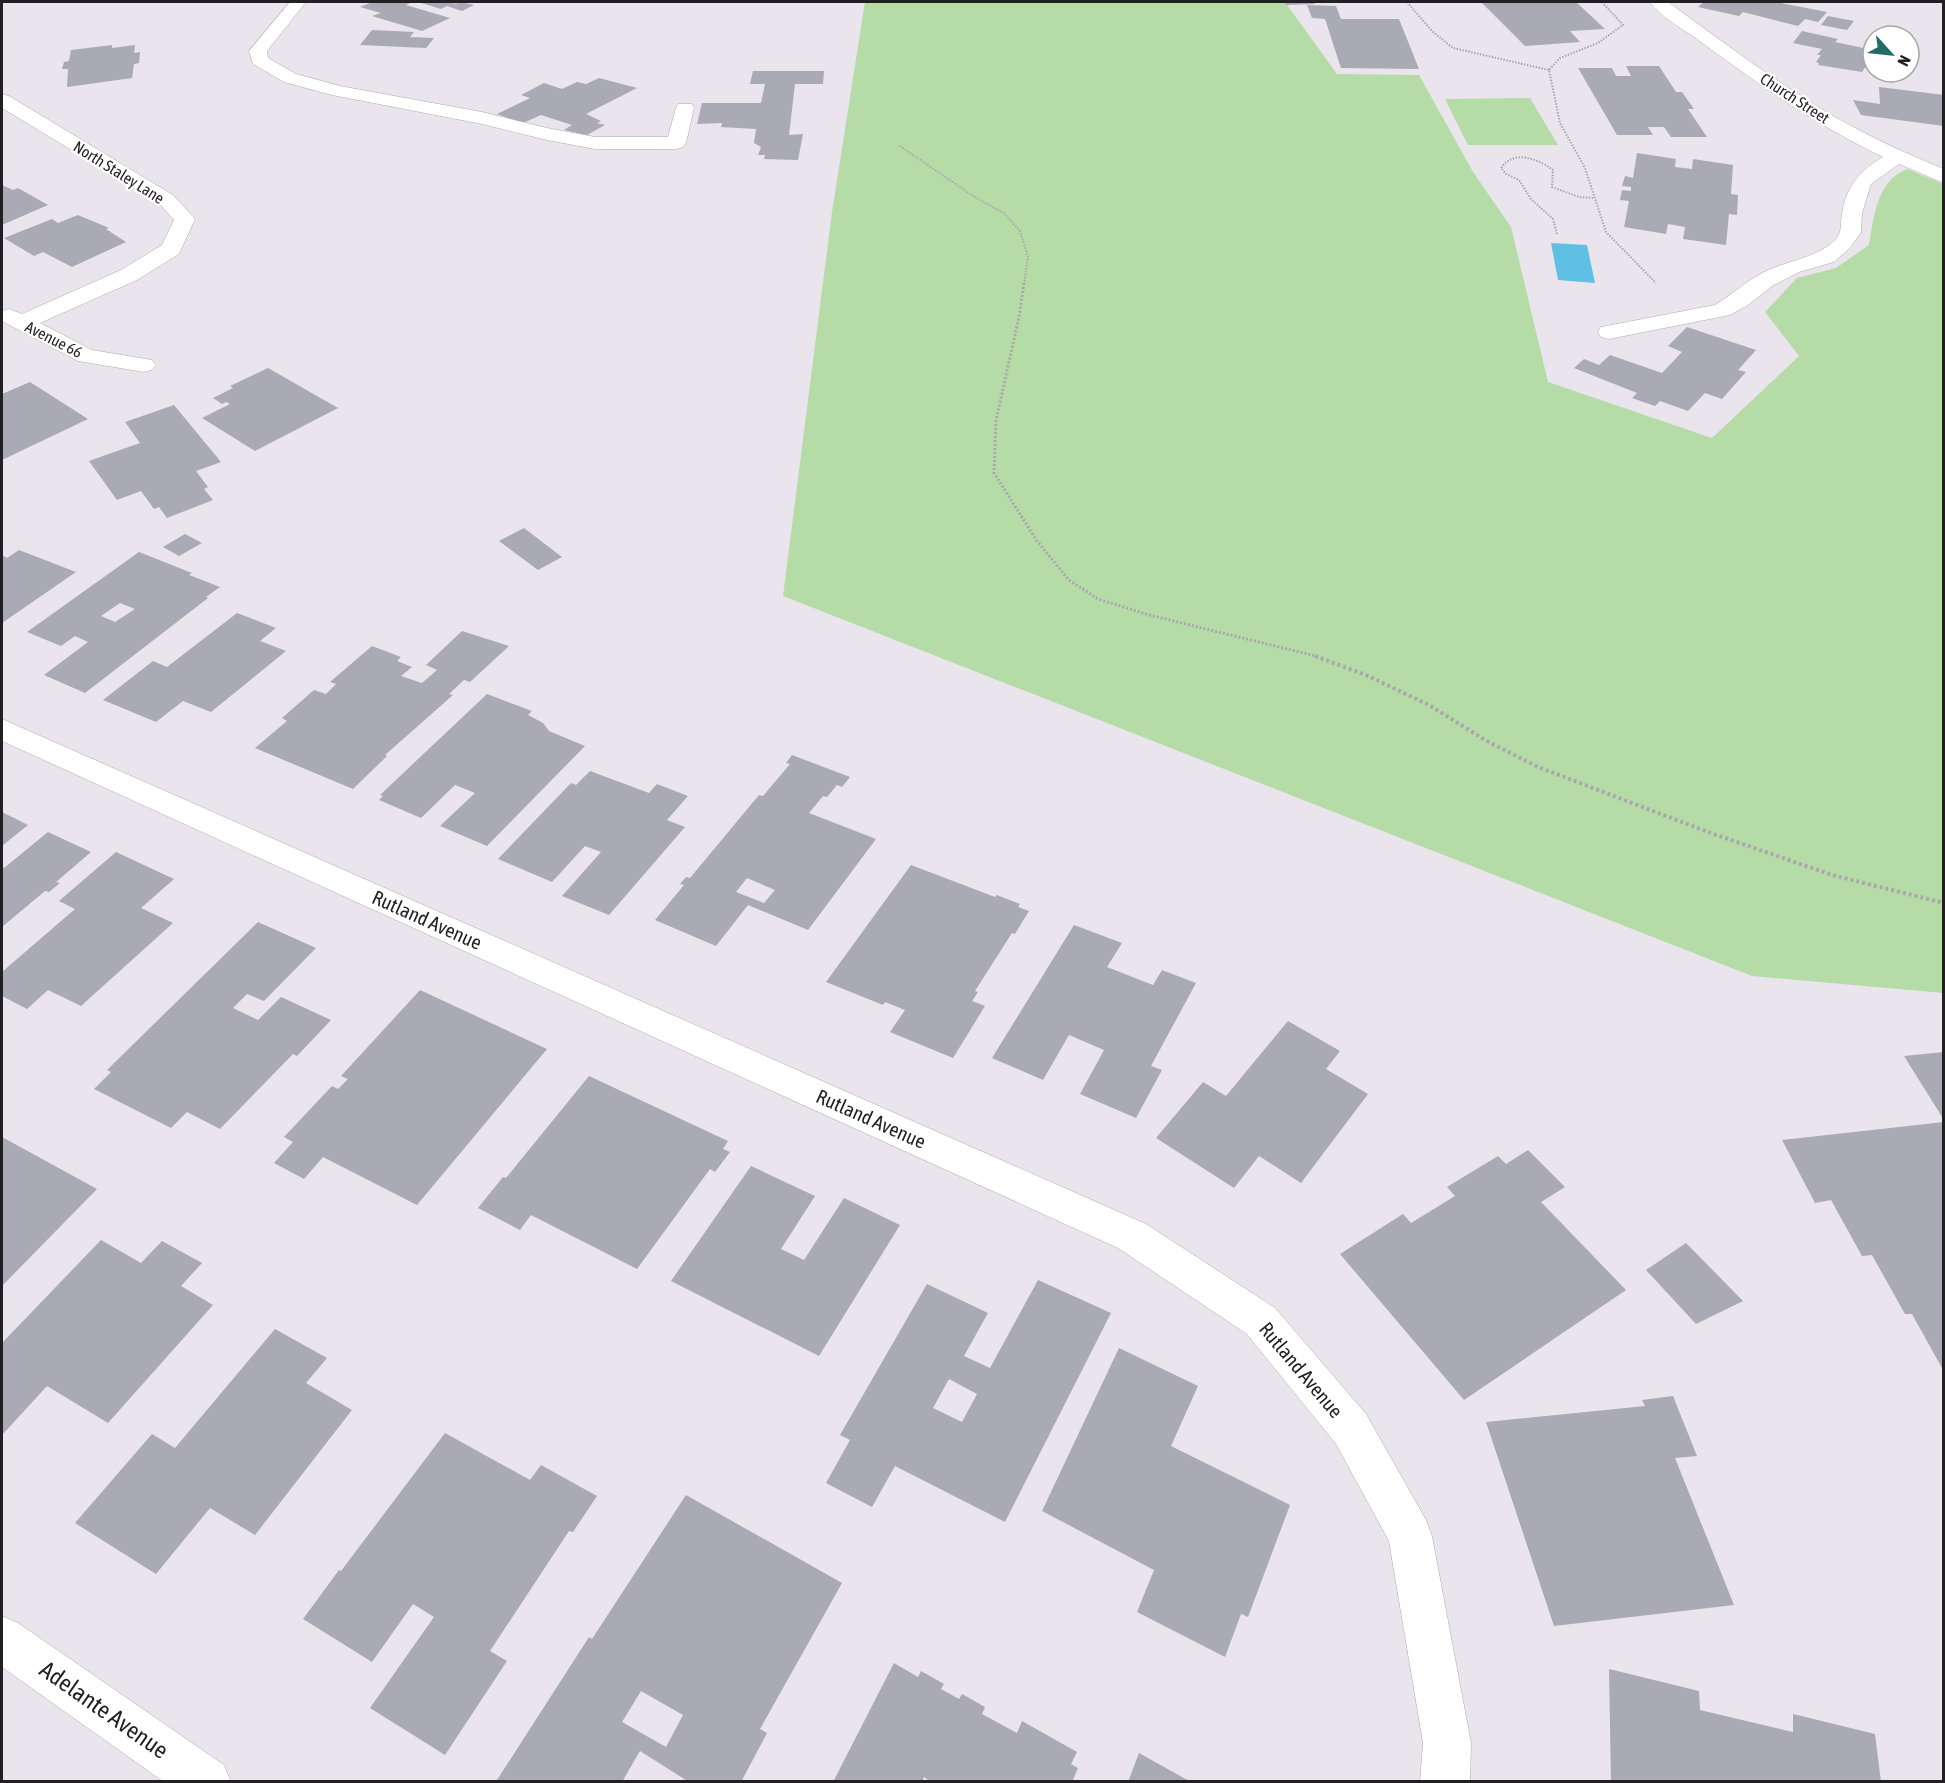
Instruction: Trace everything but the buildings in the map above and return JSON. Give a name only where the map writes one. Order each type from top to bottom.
[{"type":"street","points":[[298,2],[258,51],[259,60],[290,78],[339,91],[595,143],[676,143],[685,108]]},
{"type":"street","name":"Church Street","points":[[1658,2],[1774,87],[1813,112],[1892,155],[1944,177]]},
{"type":"street","name":"North Staley Lane","points":[[2,100],[166,199],[185,219],[171,249],[129,276],[11,317]]},
{"type":"street","points":[[1609,332],[1722,310],[1740,300],[1764,281],[1791,267],[1818,260],[1843,244],[1851,232],[1852,213],[1862,182],[1892,155],[1934,150]]},
{"type":"street","name":"Avenue 66","points":[[11,317],[86,356],[144,365]]},
{"type":"street","name":"Rutland Avenue","points":[[2,729],[1132,1236],[1261,1321],[1351,1429],[1410,1536],[1447,1743],[1444,1782]]},
{"type":"street","name":"Adelante Avenue","points":[[2,1639],[207,1782]]},
{"type":"path","points":[[1407,2],[1433,32],[1453,48],[1549,70]]},
{"type":"path","points":[[1549,70],[1560,58],[1599,43],[1623,25],[1602,2]]},
{"type":"path","points":[[1549,70],[1560,123],[1585,168],[1606,232],[1687,317]]},
{"type":"path","points":[[900,146],[973,196],[1005,214],[1020,231],[1028,257],[1019,317],[996,420],[994,473],[1036,542],[1069,580],[1098,599],[1149,615],[1320,657],[1366,675],[1429,705],[1485,740],[1538,767],[1708,832],[1832,875],[1944,903]]},
{"type":"path","points":[[1557,234],[1553,219],[1531,199],[1520,180],[1506,174],[1501,168],[1503,163],[1511,158],[1517,158],[1545,163],[1553,170],[1552,187],[1579,197],[1594,198]]},
{"type":"green space","points":[[865,2],[1285,2],[1337,74],[1419,75],[1473,172],[1511,227],[1548,382],[1712,438],[1799,356],[1765,312],[1797,278],[1836,268],[1869,245],[1878,201],[1889,182],[1897,175],[1907,169],[1943,184],[1943,993],[1752,976],[783,596],[832,212]]},
{"type":"green space","points":[[1530,98],[1558,145],[1468,145],[1445,99]]},
{"type":"water","points":[[1551,243],[1587,245],[1595,283],[1558,280]]}]
